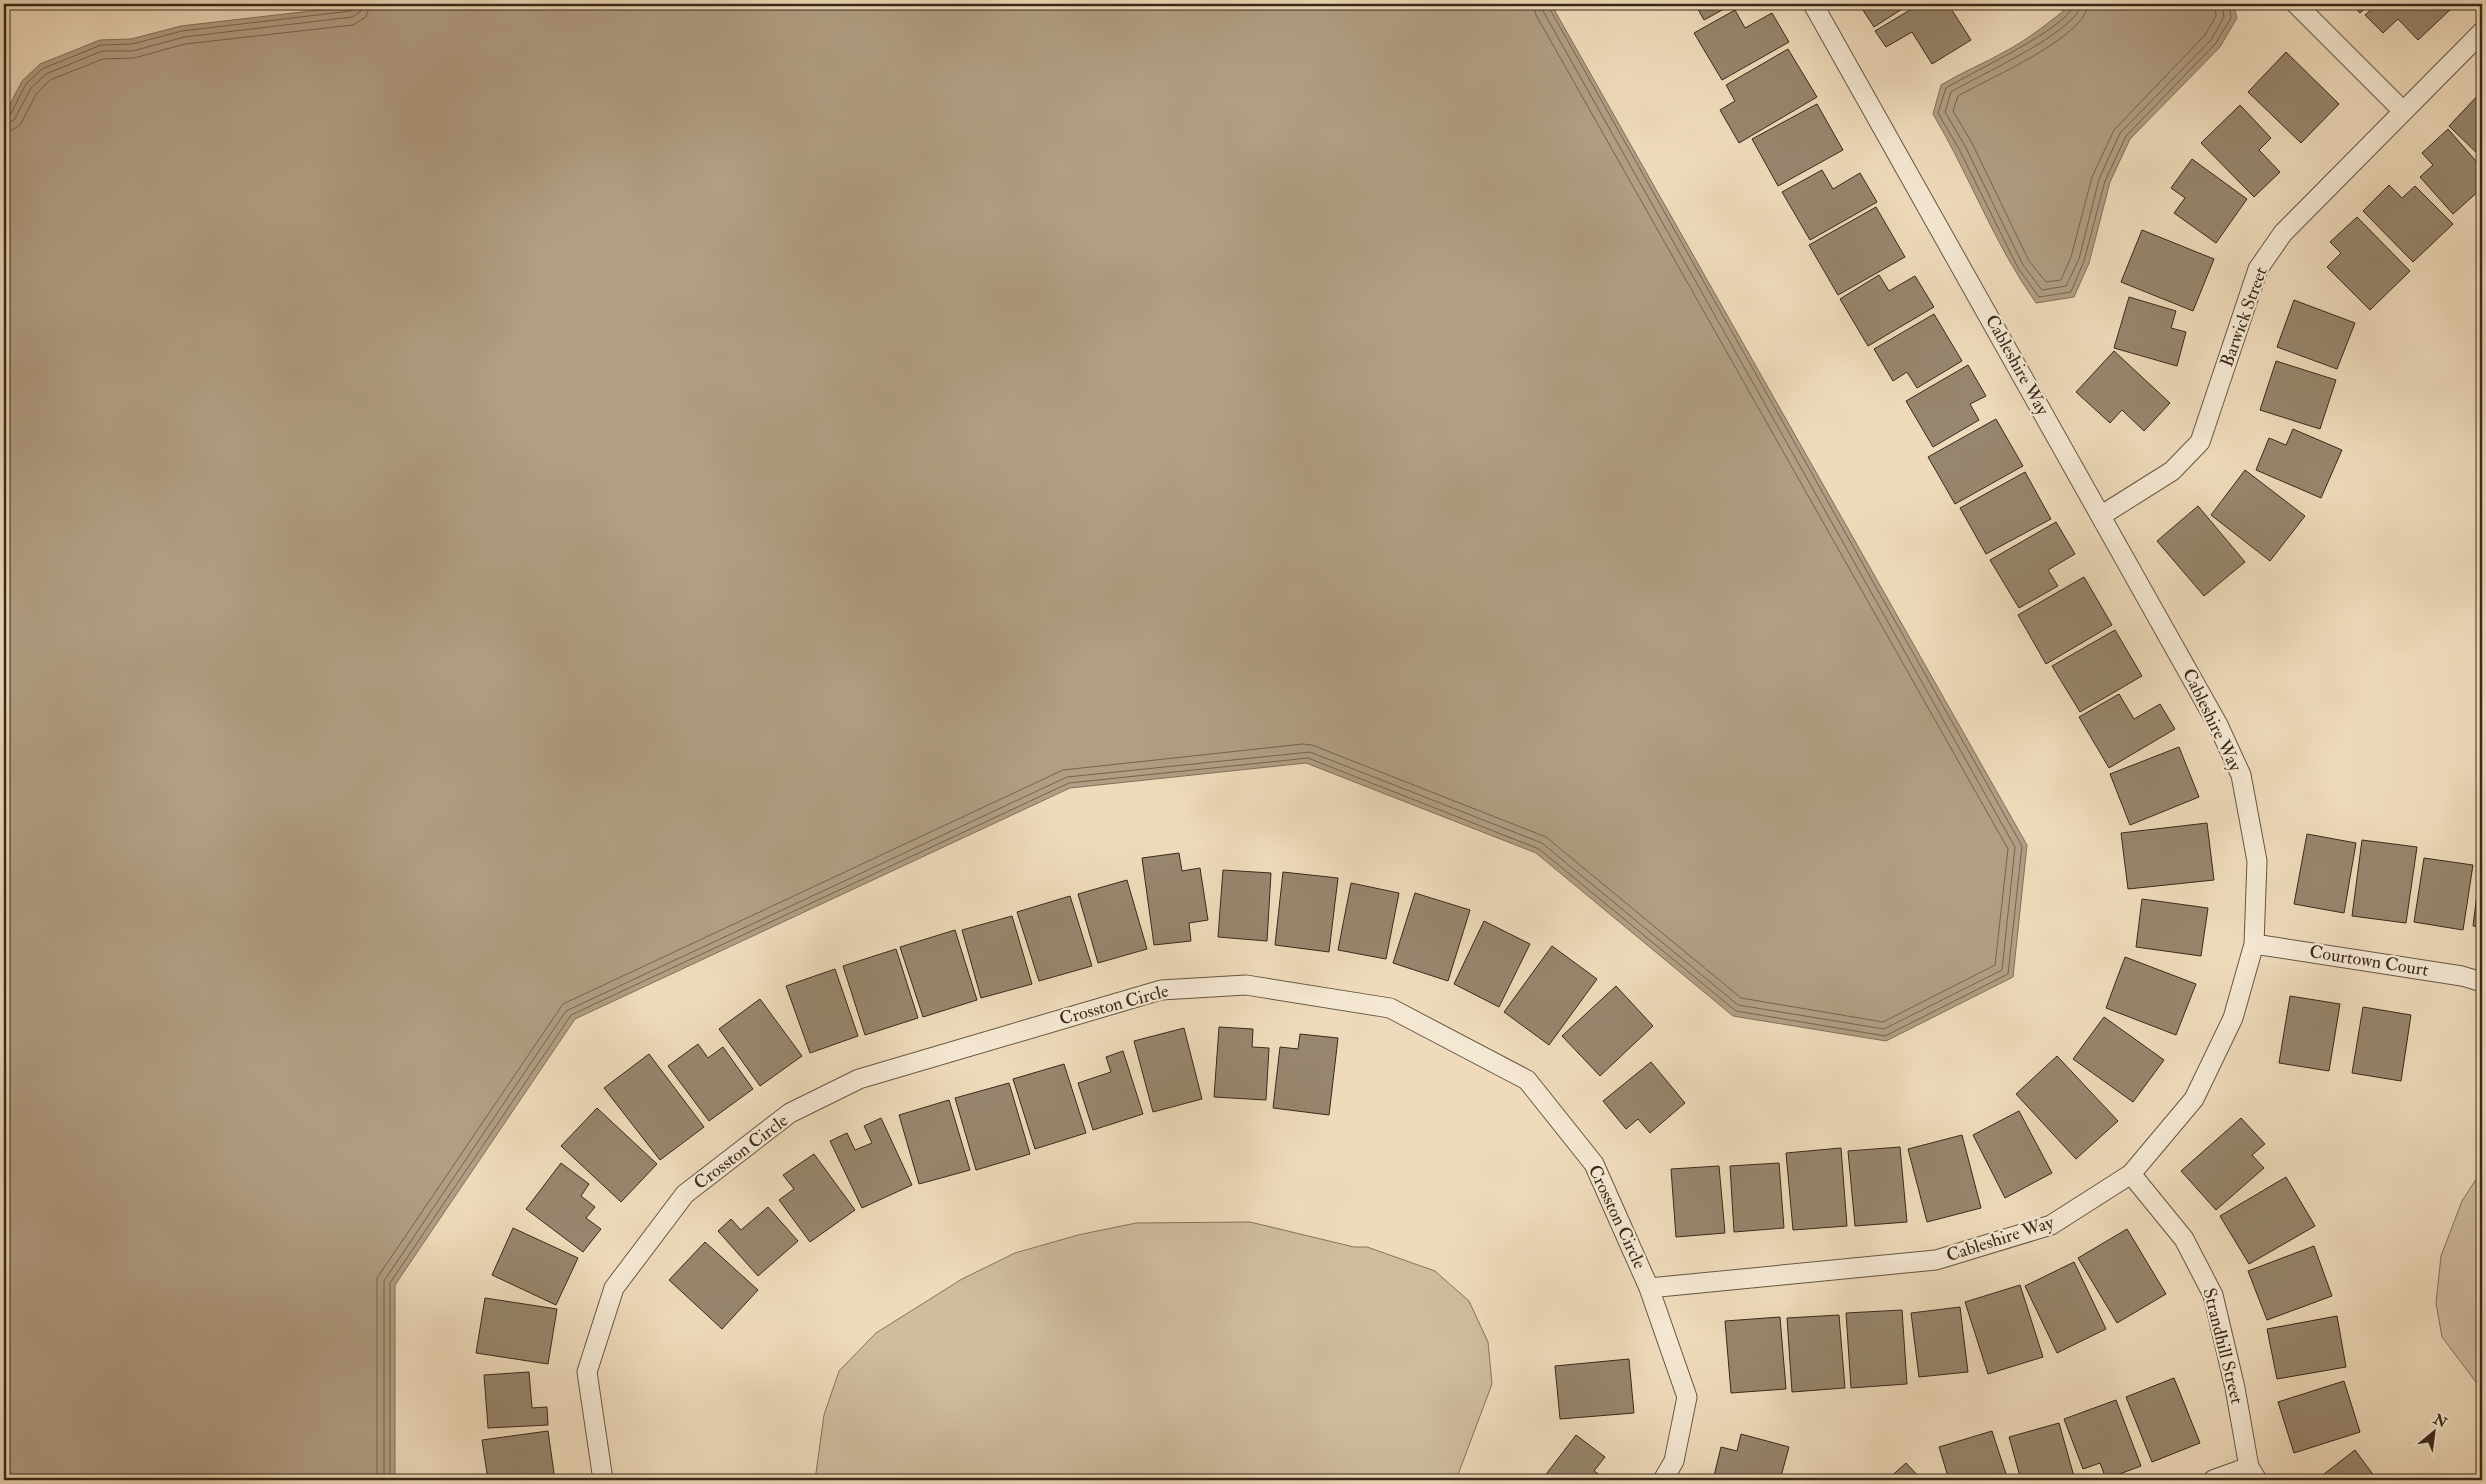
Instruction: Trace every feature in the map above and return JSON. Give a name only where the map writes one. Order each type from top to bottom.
[{"type":"street","name":"Cableshire Way","points":[[1649,1288],[1936,1260],[2051,1225],[2131,1174],[2194,1099],[2233,1018],[2254,944],[2257,861],[2240,775],[2218,725],[2102,515],[1813,4]]},
{"type":"street","points":[[2296,4],[2404,111]]},
{"type":"street","name":"Barwick Street","points":[[2102,515],[2172,471],[2200,442],[2258,269],[2283,233],[2482,32]]},
{"type":"street","name":"Courtown Court","points":[[2254,944],[2462,976],[2482,982]]},
{"type":"street","name":"Crosston Circle","points":[[603,1480],[587,1372],[614,1288],[685,1194],[790,1114],[859,1079],[1161,990],[1246,985],[1390,1008],[1527,1080],[1594,1164],[1649,1288],[1687,1397],[1674,1461],[1663,1480]]},
{"type":"street","name":"Strandhill Street","points":[[2131,1174],[2184,1239],[2213,1295],[2236,1388],[2253,1473]]},
{"type":"street","points":[[2213,1480],[2253,1473]]},
{"type":"shaded area","points":[[2482,1170],[2482,1390],[2442,1337],[2436,1303],[2441,1256],[2462,1201]]},
{"type":"shaded area","points":[[1250,1222],[1354,1247],[1367,1247],[1435,1271],[1469,1301],[1488,1342],[1492,1384],[1456,1480],[815,1480],[824,1415],[839,1371],[876,1333],[962,1279],[1015,1253],[1078,1235],[1136,1223]]},
{"type":"water","points":[[371,4],[1551,4],[2027,845],[2013,977],[1886,1041],[1733,1016],[1536,853],[1306,763],[1070,788],[575,1019],[395,1285],[395,1480],[4,1480],[4,116],[22,81],[40,64],[100,40],[131,39],[181,26]]},
{"type":"water","points":[[2072,4],[2233,4],[2237,18],[2220,47],[2130,139],[2110,182],[2089,263],[2074,297],[2036,303],[2007,257],[1933,114],[1941,85],[2015,46]]},
{"type":"building","points":[[1695,4],[1733,4],[1704,20]]},
{"type":"building","points":[[1859,4],[1910,4],[1874,27]]},
{"type":"building","points":[[1920,4],[1948,4],[1971,40],[1932,64],[1912,32],[1886,47],[1875,31]]},
{"type":"building","points":[[2351,4],[2370,4],[2360,13]]},
{"type":"building","points":[[2378,4],[2449,4],[2452,8],[2418,40],[2398,19],[2383,33],[2365,15]]},
{"type":"building","points":[[1735,10],[1745,28],[1772,13],[1789,42],[1722,80],[1694,33]]},
{"type":"building","points":[[1788,49],[1817,97],[1739,143],[1720,110],[1735,101],[1726,85]]},
{"type":"building","points":[[2286,52],[2339,104],[2301,143],[2248,92]]},
{"type":"building","points":[[2482,91],[2482,158],[2449,126]]},
{"type":"building","points":[[1817,104],[1843,150],[1778,186],[1752,139]]},
{"type":"building","points":[[2240,105],[2271,138],[2259,150],[2280,172],[2254,197],[2201,143]]},
{"type":"building","points":[[2448,129],[2482,168],[2482,188],[2453,214],[2420,177],[2433,165],[2422,153]]},
{"type":"building","points":[[2192,159],[2247,199],[2216,243],[2174,213],[2185,198],[2171,188]]},
{"type":"building","points":[[1822,170],[1833,189],[1860,173],[1877,202],[1810,240],[1782,192]]},
{"type":"building","points":[[2389,185],[2402,198],[2415,186],[2453,224],[2413,262],[2363,211]]},
{"type":"building","points":[[1876,207],[1905,257],[1838,295],[1809,245]]},
{"type":"building","points":[[2357,217],[2410,271],[2370,310],[2327,267],[2341,253],[2330,242]]},
{"type":"building","points":[[2142,230],[2214,259],[2193,311],[2121,282]]},
{"type":"building","points":[[1879,275],[1889,291],[1915,276],[1934,307],[1868,346],[1840,299]]},
{"type":"building","points":[[2129,297],[2176,311],[2171,328],[2186,332],[2177,366],[2114,348]]},
{"type":"building","points":[[2294,300],[2355,323],[2337,369],[2277,347]]},
{"type":"building","points":[[1934,314],[1962,361],[1917,388],[1907,372],[1893,381],[1874,349]]},
{"type":"building","points":[[2114,351],[2170,403],[2144,431],[2122,410],[2110,423],[2076,392]]},
{"type":"building","points":[[2276,361],[2336,380],[2320,429],[2260,410]]},
{"type":"building","points":[[1968,365],[1986,396],[1970,404],[1979,420],[1933,447],[1906,401]]},
{"type":"building","points":[[1996,419],[2023,466],[1955,504],[1928,457]]},
{"type":"building","points":[[2293,429],[2342,450],[2321,498],[2256,470],[2269,438],[2286,445]]},
{"type":"building","points":[[2245,470],[2305,516],[2270,561],[2211,515]]},
{"type":"building","points":[[2025,472],[2051,519],[1986,554],[1960,508]]},
{"type":"building","points":[[2198,506],[2245,562],[2204,596],[2157,541]]},
{"type":"building","points":[[2056,522],[2075,554],[2048,570],[2058,586],[2019,608],[1990,560]]},
{"type":"building","points":[[2084,577],[2112,625],[2046,664],[2018,615]]},
{"type":"building","points":[[2115,630],[2142,676],[2080,712],[2052,666]]},
{"type":"building","points":[[2119,694],[2134,719],[2160,704],[2175,729],[2109,768],[2079,717]]},
{"type":"building","points":[[2179,747],[2199,797],[2130,825],[2110,774]]},
{"type":"building","points":[[2207,823],[2214,880],[2128,889],[2121,833]]},
{"type":"building","points":[[2307,834],[2356,843],[2344,913],[2294,904]]},
{"type":"building","points":[[2362,840],[2417,847],[2406,923],[2352,916]]},
{"type":"building","points":[[1179,853],[1182,871],[1200,868],[1208,920],[1189,923],[1191,941],[1154,945],[1142,858]]},
{"type":"building","points":[[2482,854],[2482,927],[2473,926]]},
{"type":"building","points":[[2424,858],[2473,865],[2463,930],[2414,922]]},
{"type":"building","points":[[1223,870],[1271,873],[1267,941],[1218,937]]},
{"type":"building","points":[[1283,872],[1338,878],[1329,952],[1275,945]]},
{"type":"building","points":[[1127,880],[1147,949],[1098,963],[1078,894]]},
{"type":"building","points":[[1351,883],[1399,893],[1386,959],[1338,950]]},
{"type":"building","points":[[1415,893],[1470,910],[1448,981],[1393,963]]},
{"type":"building","points":[[1070,896],[1092,966],[1039,981],[1017,912]]},
{"type":"building","points":[[2142,899],[2208,908],[2201,956],[2136,947]]},
{"type":"building","points":[[1012,916],[1032,984],[981,998],[962,930]]},
{"type":"building","points":[[1484,921],[1530,944],[1499,1007],[1454,984]]},
{"type":"building","points":[[955,930],[977,1000],[923,1017],[900,947]]},
{"type":"building","points":[[1552,946],[1597,979],[1549,1045],[1504,1012]]},
{"type":"building","points":[[896,949],[918,1018],[865,1035],[843,966]]},
{"type":"building","points":[[2125,957],[2196,984],[2176,1035],[2106,1008]]},
{"type":"building","points":[[835,969],[858,1036],[810,1053],[786,986]]},
{"type":"building","points":[[1616,986],[1653,1026],[1600,1076],[1562,1036]]},
{"type":"building","points":[[2290,996],[2340,1004],[2329,1071],[2279,1063]]},
{"type":"building","points":[[760,999],[802,1056],[760,1086],[719,1029]]},
{"type":"building","points":[[2363,1007],[2411,1015],[2401,1081],[2352,1073]]},
{"type":"building","points":[[2104,1017],[2164,1060],[2133,1102],[2073,1059]]},
{"type":"building","points":[[1219,1027],[1253,1029],[1252,1047],[1269,1048],[1266,1100],[1214,1097]]},
{"type":"building","points":[[1184,1028],[1202,1099],[1153,1112],[1134,1041]]},
{"type":"building","points":[[1300,1034],[1338,1038],[1329,1115],[1273,1108],[1280,1047],[1298,1049]]},
{"type":"building","points":[[698,1044],[708,1058],[723,1047],[753,1089],[709,1121],[668,1066]]},
{"type":"building","points":[[1123,1051],[1143,1114],[1093,1130],[1078,1083],[1111,1072],[1106,1057]]},
{"type":"building","points":[[649,1054],[704,1127],[660,1160],[604,1088]]},
{"type":"building","points":[[2057,1056],[2118,1121],[2076,1159],[2016,1094]]},
{"type":"building","points":[[1651,1062],[1685,1103],[1650,1133],[1638,1119],[1626,1129],[1603,1101]]},
{"type":"building","points":[[1064,1064],[1086,1133],[1035,1149],[1013,1079]]},
{"type":"building","points":[[1009,1083],[1030,1154],[976,1170],[955,1098]]},
{"type":"building","points":[[949,1100],[970,1170],[919,1184],[899,1115]]},
{"type":"building","points":[[597,1108],[657,1164],[621,1202],[561,1146]]},
{"type":"building","points":[[2019,1111],[2052,1173],[2005,1198],[1973,1135]]},
{"type":"building","points":[[881,1118],[912,1185],[862,1208],[830,1141],[847,1133],[855,1150],[872,1143],[864,1126]]},
{"type":"building","points":[[2241,1118],[2265,1144],[2252,1155],[2264,1168],[2216,1210],[2181,1171]]},
{"type":"building","points":[[1962,1135],[1981,1208],[1927,1222],[1908,1149]]},
{"type":"building","points":[[1900,1147],[1907,1222],[1855,1226],[1848,1151]]},
{"type":"building","points":[[1841,1148],[1847,1226],[1793,1230],[1786,1153]]},
{"type":"building","points":[[814,1154],[855,1210],[810,1242],[779,1200],[794,1189],[783,1175]]},
{"type":"building","points":[[561,1163],[589,1184],[581,1196],[595,1207],[586,1218],[601,1229],[583,1252],[526,1209]]},
{"type":"building","points":[[1779,1163],[1784,1228],[1734,1232],[1730,1166]]},
{"type":"building","points":[[1719,1166],[1725,1233],[1676,1237],[1671,1169]]},
{"type":"building","points":[[2286,1177],[2315,1226],[2249,1264],[2220,1216]]},
{"type":"building","points":[[768,1207],[798,1241],[758,1276],[718,1231],[731,1219],[741,1230]]},
{"type":"building","points":[[513,1228],[578,1258],[556,1305],[492,1275]]},
{"type":"building","points":[[2127,1229],[2166,1294],[2117,1323],[2078,1258]]},
{"type":"building","points":[[705,1242],[758,1290],[722,1329],[669,1280]]},
{"type":"building","points":[[2314,1246],[2332,1296],[2267,1320],[2248,1271]]},
{"type":"building","points":[[2074,1262],[2106,1329],[2057,1353],[2025,1286]]},
{"type":"building","points":[[2020,1285],[2043,1357],[1988,1374],[1965,1302]]},
{"type":"building","points":[[485,1298],[557,1309],[548,1364],[476,1353]]},
{"type":"building","points":[[1960,1307],[1968,1372],[1919,1377],[1911,1313]]},
{"type":"building","points":[[1902,1310],[1907,1384],[1851,1388],[1846,1313]]},
{"type":"building","points":[[1839,1315],[1845,1388],[1792,1392],[1787,1318]]},
{"type":"building","points":[[2337,1316],[2346,1367],[2277,1379],[2267,1329]]},
{"type":"building","points":[[1780,1317],[1786,1389],[1731,1393],[1725,1321]]},
{"type":"building","points":[[1629,1359],[1634,1413],[1560,1419],[1555,1366]]},
{"type":"building","points":[[529,1372],[532,1408],[547,1407],[548,1425],[488,1428],[484,1375]]},
{"type":"building","points":[[2174,1378],[2200,1443],[2152,1462],[2126,1397]]},
{"type":"building","points":[[2344,1381],[2360,1432],[2294,1453],[2278,1402]]},
{"type":"building","points":[[2116,1400],[2141,1466],[2106,1479],[2100,1463],[2083,1469],[2064,1419]]},
{"type":"building","points":[[2059,1423],[2075,1480],[2021,1480],[2009,1437]]},
{"type":"building","points":[[548,1431],[555,1480],[488,1480],[482,1440]]},
{"type":"building","points":[[1992,1431],[2008,1480],[1949,1480],[1939,1447]]},
{"type":"building","points":[[1741,1434],[1789,1447],[1780,1480],[1713,1480],[1721,1447],[1737,1451]]},
{"type":"building","points":[[1576,1435],[1605,1457],[1594,1471],[1607,1480],[1549,1480],[1544,1477]]},
{"type":"building","points":[[2355,1450],[2377,1480],[2329,1480],[2324,1474]]},
{"type":"building","points":[[1906,1463],[1922,1480],[1887,1480]]}]
